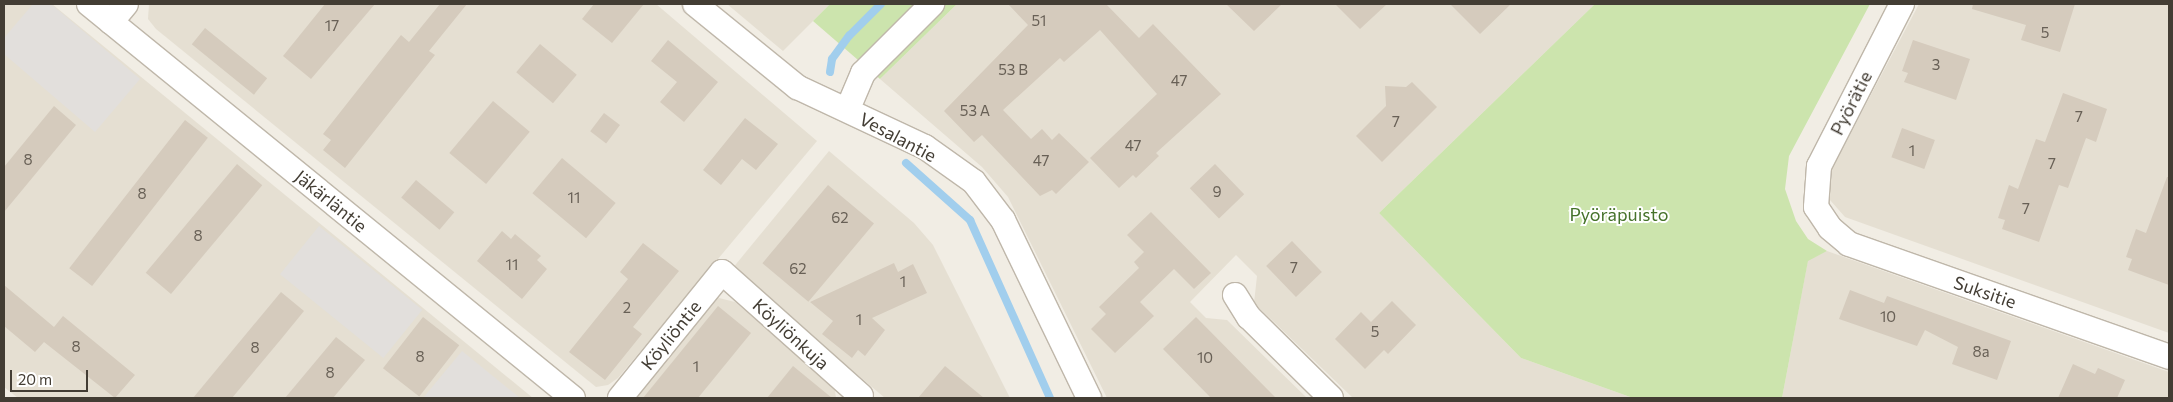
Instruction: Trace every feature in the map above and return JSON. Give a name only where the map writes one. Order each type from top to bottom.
[{"type":"street","name":"Jäkärläntie","points":[[89,4],[573,398]]},
{"type":"street","points":[[111,22],[126,4]]},
{"type":"street","name":"Vesalantie","points":[[696,4],[797,87],[925,147],[974,182],[1003,220],[1088,398]]},
{"type":"street","points":[[852,99],[863,74],[932,4]]},
{"type":"street","name":"Pyörätie","points":[[1816,207],[1819,166],[1902,4]]},
{"type":"street","name":"Suksitie","points":[[1816,207],[1830,228],[1849,244],[2169,357]]},
{"type":"street","name":"Köyliönkuja","points":[[722,272],[861,396]]},
{"type":"street","name":"Köyliöntie","points":[[620,398],[722,272]]},
{"type":"street","points":[[1235,295],[1249,318],[1331,398]]},
{"type":"shaded area","points":[[4,4],[52,4],[533,398],[18,398],[4,387]]},
{"type":"shaded area","points":[[33,4],[51,4],[140,79],[95,132],[4,54],[4,38]]},
{"type":"shaded area","points":[[149,4],[656,4],[817,141],[618,378],[608,385],[596,387],[156,29],[148,19]]},
{"type":"shaded area","points":[[727,4],[830,4],[783,51]]},
{"type":"shaded area","points":[[957,4],[1595,4],[1379,213],[1521,358],[1633,398],[1353,398],[1254,303],[1257,276],[1236,255],[1190,302],[1206,318],[1227,320],[1307,398],[1107,398],[1008,197],[982,167],[880,79]]},
{"type":"shaded area","points":[[1919,4],[2169,4],[2169,333],[1845,217],[1830,200],[1828,176]]},
{"type":"shaded area","points":[[829,151],[914,223],[933,245],[1010,398],[885,398],[732,269]]},
{"type":"shaded area","points":[[319,226],[422,310],[383,358],[280,274]]},
{"type":"shaded area","points":[[1827,251],[2169,372],[2169,398],[1782,398],[1808,260]]},
{"type":"shaded area","points":[[719,298],[735,302],[834,384],[836,398],[633,398],[709,302]]},
{"type":"shaded area","points":[[462,351],[520,398],[423,398]]},
{"type":"green space","points":[[830,4],[957,4],[880,79],[813,21]]},
{"type":"green space","name":"Pyöräpuisto","points":[[1595,4],[1870,4],[1789,156],[1785,189],[1796,221],[1808,239],[1827,251],[1808,261],[1782,398],[1633,398],[1521,358],[1379,213]]},
{"type":"building","points":[[325,4],[375,4],[311,79],[283,56]]},
{"type":"building","points":[[440,4],[467,4],[429,51],[435,55],[345,168],[323,150],[331,140],[323,134],[401,35],[409,42]]},
{"type":"building","points":[[594,4],[644,4],[612,43],[582,19]]},
{"type":"building","points":[[1008,4],[1106,4],[1139,38],[1153,24],[1221,94],[1156,153],[1159,156],[1136,178],[1133,175],[1119,188],[1090,158],[1157,94],[1100,30],[1064,62],[1060,58],[1003,110],[1031,139],[1042,129],[1052,140],[1059,133],[1089,162],[1056,194],[1052,190],[1040,196],[982,135],[974,142],[944,111],[1028,25]]},
{"type":"building","points":[[1226,4],[1282,4],[1254,31]]},
{"type":"building","points":[[1335,4],[1387,4],[1360,29]]},
{"type":"building","points":[[1450,4],[1511,4],[1480,34]]},
{"type":"building","points":[[1973,4],[2075,4],[2060,52],[2021,40],[2026,25],[1972,9]]},
{"type":"building","points":[[205,28],[267,78],[254,95],[192,44]]},
{"type":"building","points":[[668,40],[718,82],[684,122],[660,102],[677,82],[651,61]]},
{"type":"building","points":[[1913,40],[1970,59],[1956,100],[1904,82],[1908,73],[1902,71]]},
{"type":"building","points":[[540,44],[577,75],[553,103],[516,72]]},
{"type":"building","points":[[1412,82],[1437,107],[1382,162],[1356,136],[1386,106],[1385,86],[1406,87]]},
{"type":"building","points":[[2063,93],[2107,109],[2096,142],[2086,138],[2068,188],[2059,185],[2039,242],[2002,229],[2005,220],[1998,218],[2009,185],[2018,189],[2036,139],[2045,142]]},
{"type":"building","points":[[493,101],[530,132],[486,184],[449,153]]},
{"type":"building","points":[[54,106],[76,125],[4,212],[4,167]]},
{"type":"building","points":[[604,113],[620,125],[606,143],[590,131]]},
{"type":"building","points":[[745,118],[778,144],[756,170],[742,159],[721,185],[703,170]]},
{"type":"building","points":[[185,120],[208,138],[92,286],[69,268]]},
{"type":"building","points":[[1902,128],[1935,140],[1924,169],[1891,157]]},
{"type":"building","points":[[562,158],[616,203],[586,238],[532,193]]},
{"type":"building","points":[[237,164],[262,185],[171,294],[146,273]]},
{"type":"building","points":[[1215,164],[1244,194],[1219,219],[1190,188]]},
{"type":"building","points":[[2167,177],[2169,177],[2169,285],[2128,270],[2132,259],[2126,257],[2136,229],[2146,233]]},
{"type":"building","points":[[416,180],[454,212],[440,230],[401,198]]},
{"type":"building","points":[[828,185],[874,224],[808,302],[762,263]]},
{"type":"building","points":[[1151,212],[1211,273],[1194,289],[1174,269],[1140,302],[1154,316],[1115,353],[1091,329],[1106,314],[1099,307],[1139,268],[1134,262],[1144,252],[1127,235]]},
{"type":"building","points":[[502,231],[511,239],[515,234],[541,256],[537,260],[547,269],[522,299],[477,261]]},
{"type":"building","points":[[1292,241],[1322,272],[1296,297],[1266,266]]},
{"type":"building","points":[[643,243],[679,271],[633,327],[642,334],[605,380],[569,352],[628,279],[620,272]]},
{"type":"building","points":[[894,263],[898,272],[913,264],[927,293],[872,318],[885,330],[865,356],[858,350],[852,358],[822,334],[833,321],[810,302]]},
{"type":"building","points":[[4,285],[54,327],[63,316],[135,375],[115,398],[44,342],[35,352],[4,326]]},
{"type":"building","points":[[1850,290],[1884,303],[1887,296],[2011,341],[1997,380],[1952,364],[1958,347],[1925,330],[1917,346],[1839,319]]},
{"type":"building","points":[[281,292],[304,311],[282,338],[232,398],[193,398]]},
{"type":"building","points":[[1392,301],[1416,325],[1388,354],[1384,350],[1365,369],[1335,339],[1361,312],[1371,322]]},
{"type":"building","points":[[718,306],[751,333],[698,398],[643,398]]},
{"type":"building","points":[[423,317],[459,345],[419,397],[383,368]]},
{"type":"building","points":[[1196,317],[1276,398],[1211,398],[1163,349]]},
{"type":"building","points":[[336,337],[365,360],[333,398],[285,398]]},
{"type":"building","points":[[2073,364],[2095,374],[2098,368],[2125,380],[2117,398],[2058,398]]},
{"type":"building","points":[[793,366],[832,398],[767,398]]},
{"type":"building","points":[[945,366],[984,398],[918,398]]},
{"type":"waterway","points":[[830,72],[832,59],[849,36],[881,4]]},
{"type":"waterway","points":[[906,163],[970,220],[1050,398]]}]
